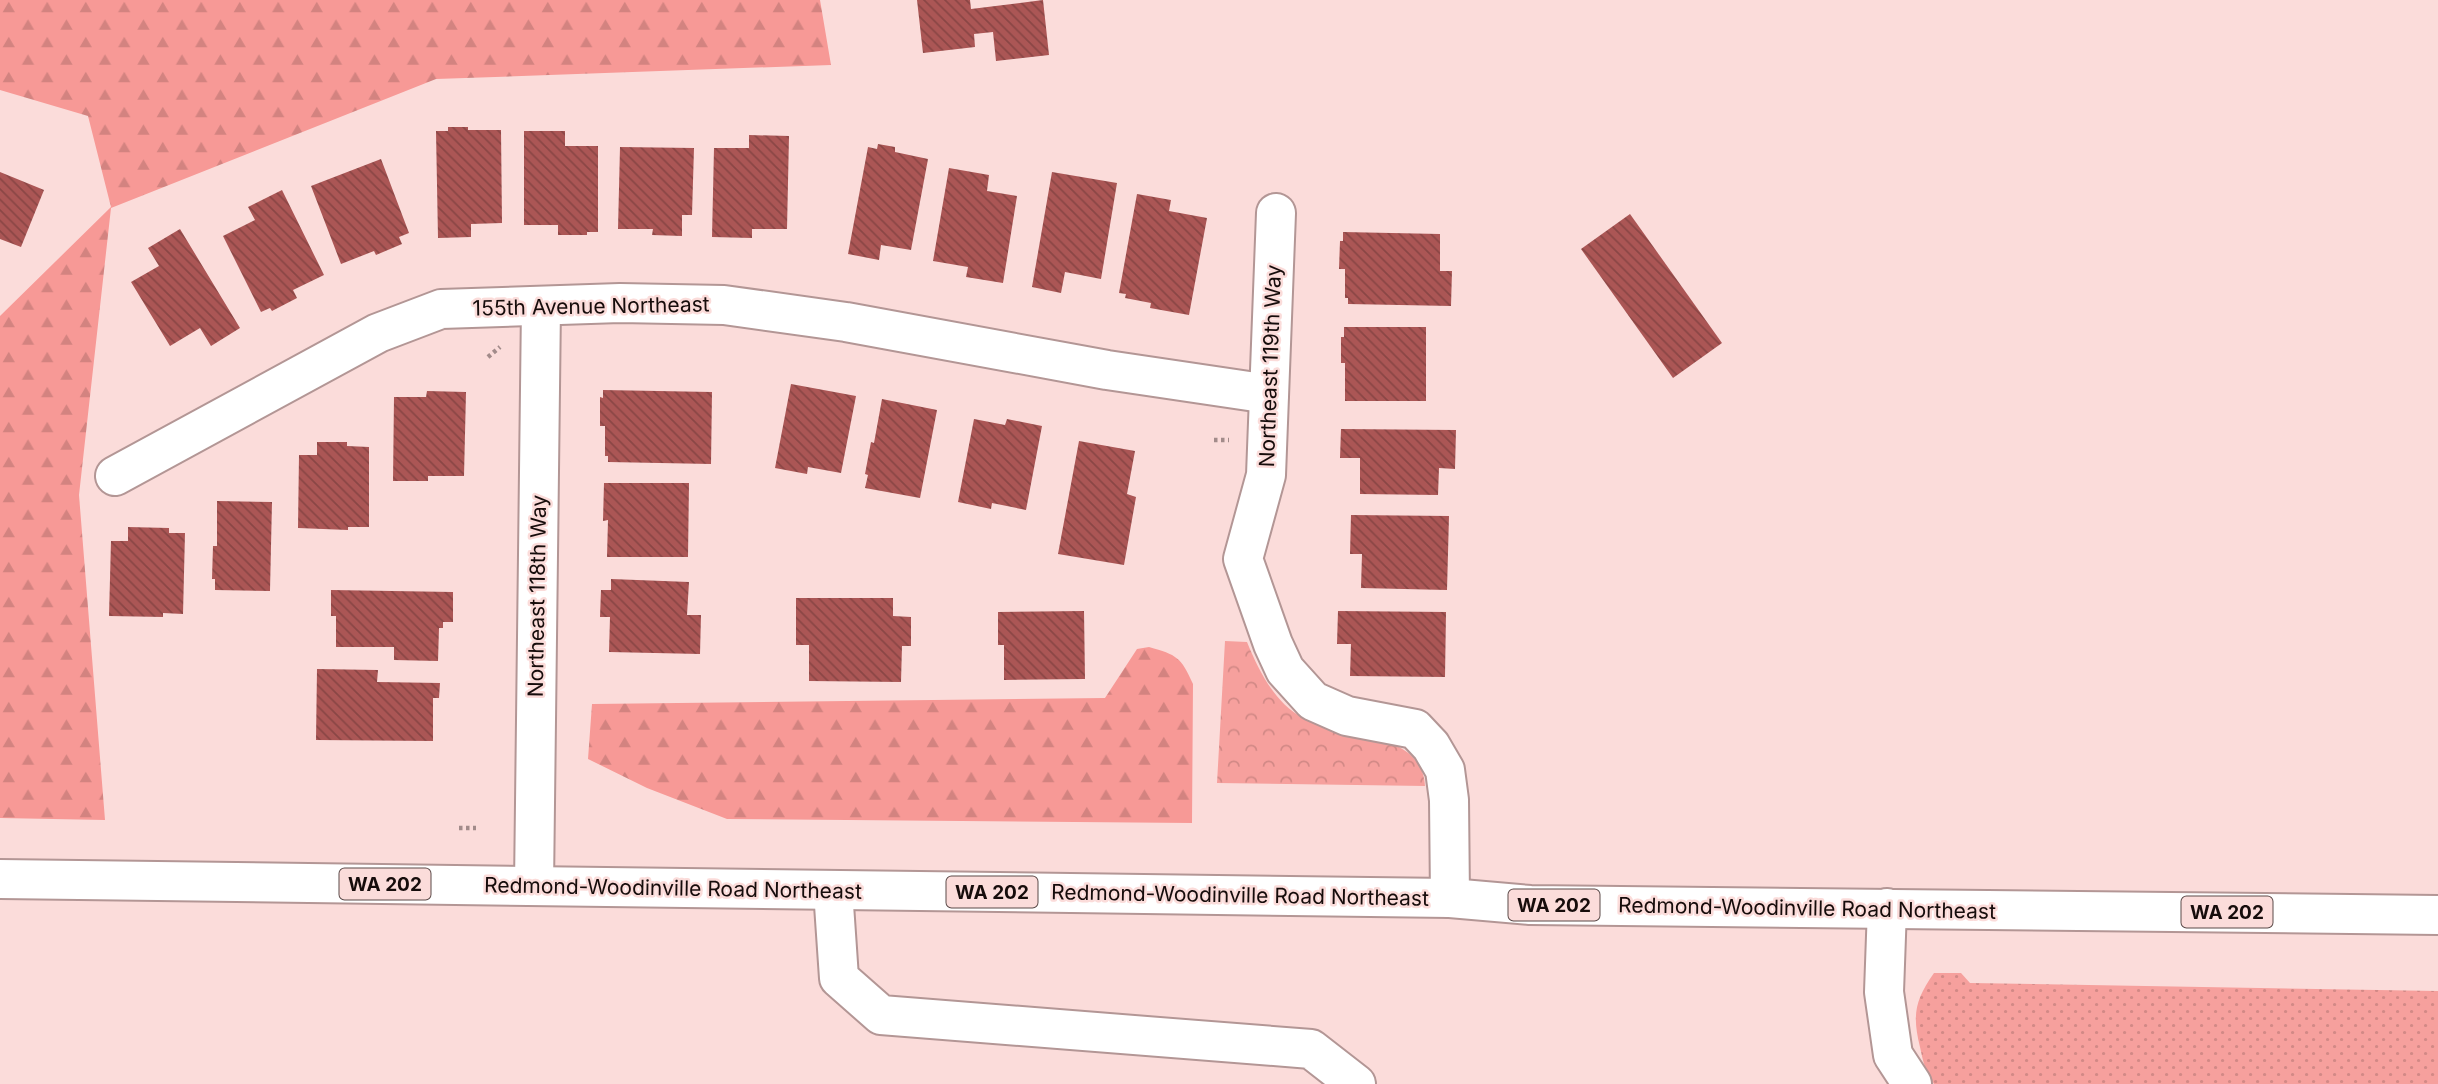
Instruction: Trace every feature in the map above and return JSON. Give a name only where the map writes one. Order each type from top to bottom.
[{"type":"main road","name":"Northeast 119th Way","points":[[1276,213],[1266,475],[1243,559],[1284,670],[1313,701],[1347,716],[1415,729],[1431,746],[1445,769],[1449,800],[1450,898]]},
{"type":"main road","name":"155th Avenue Northeast","points":[[114,476],[378,333],[441,309],[620,303],[724,305],[846,322],[1107,370],[1269,394]]},
{"type":"main road","name":"Northeast 118th Way","points":[[534,886],[541,306]]},
{"type":"main road","name":"Redmond-Woodinville Road Northeast","points":[[0,879],[1450,898],[1530,905],[2438,915]]},
{"type":"main road","points":[[833,890],[839,978],[881,1015],[1311,1049],[1356,1084]]},
{"type":"main road","points":[[1887,908],[1884,992],[1893,1055],[1912,1084]]},
{"type":"path","points":[[488,357],[499,347]]},
{"type":"path","points":[[1214,440],[1229,440]]},
{"type":"path","points":[[459,828],[476,828]]},
{"type":"green space","points":[[0,0],[820,0],[831,65],[436,79],[111,208],[79,495],[105,820],[0,818],[0,316],[111,207],[88,116],[0,90]]},
{"type":"green space","points":[[1225,641],[1247,642],[1276,695],[1303,718],[1319,725],[1395,745],[1410,754],[1420,768],[1425,786],[1217,783]]},
{"type":"green space","points":[[1149,647],[1177,658],[1193,684],[1192,823],[727,819],[647,788],[588,759],[592,704],[1105,698],[1137,649]]},
{"type":"green space","points":[[1934,973],[1961,973],[1970,983],[2438,991],[2438,1084],[1934,1084],[1923,1062],[1916,1017],[1919,1000]]},
{"type":"building","points":[[917,0],[970,0],[971,9],[1043,0],[1049,55],[996,61],[993,32],[974,34],[975,47],[923,53]]},
{"type":"building","points":[[448,127],[501,130],[502,223],[471,224],[471,237],[438,238],[436,131],[448,131]]},
{"type":"building","points":[[524,131],[565,131],[565,146],[598,146],[598,232],[587,232],[587,235],[558,235],[558,225],[524,225]]},
{"type":"building","points":[[749,135],[789,136],[787,229],[752,229],[752,238],[712,237],[714,148],[749,148]]},
{"type":"building","points":[[878,144],[895,147],[895,152],[928,159],[911,250],[881,245],[879,260],[848,254],[868,147],[877,149]]},
{"type":"building","points":[[620,147],[694,148],[692,215],[682,215],[682,236],[652,235],[653,229],[618,229]]},
{"type":"building","points":[[381,159],[409,233],[399,237],[402,244],[376,255],[374,251],[341,264],[311,186]]},
{"type":"building","points":[[949,168],[989,175],[987,191],[1017,196],[1003,283],[966,277],[968,267],[933,261]]},
{"type":"building","points":[[0,172],[44,190],[21,247],[0,239]]},
{"type":"building","points":[[1052,172],[1117,183],[1101,279],[1065,272],[1061,293],[1032,287]]},
{"type":"building","points":[[282,190],[324,275],[293,290],[297,298],[272,311],[270,308],[261,312],[223,236],[255,220],[248,207]]},
{"type":"building","points":[[1137,194],[1171,200],[1169,211],[1207,218],[1189,315],[1150,308],[1151,303],[1125,298],[1126,294],[1119,293]]},
{"type":"building","points":[[1630,214],[1722,343],[1673,378],[1581,249]]},
{"type":"building","points":[[180,229],[240,328],[211,346],[200,328],[170,346],[131,282],[159,266],[148,248]]},
{"type":"building","points":[[1343,232],[1440,234],[1440,271],[1452,271],[1451,306],[1348,304],[1348,298],[1345,298],[1345,269],[1339,269]]},
{"type":"building","points":[[1344,327],[1426,327],[1426,401],[1345,401],[1345,363],[1341,363],[1341,337],[1344,337]]},
{"type":"building","points":[[791,384],[856,396],[841,473],[808,467],[807,474],[775,468]]},
{"type":"building","points":[[603,390],[712,392],[711,464],[608,462],[608,456],[605,456],[605,426],[600,426],[600,397],[603,398]]},
{"type":"building","points":[[427,391],[466,392],[464,476],[428,476],[428,481],[393,481],[394,397],[426,397]]},
{"type":"building","points":[[882,399],[937,410],[920,498],[865,488],[871,442],[874,443]]},
{"type":"building","points":[[974,419],[1005,425],[1007,419],[1042,426],[1026,510],[992,503],[991,509],[958,502]]},
{"type":"building","points":[[1341,429],[1456,430],[1455,469],[1439,468],[1438,495],[1360,494],[1360,458],[1340,458]]},
{"type":"building","points":[[1079,441],[1135,451],[1127,494],[1136,497],[1124,565],[1058,554]]},
{"type":"building","points":[[317,442],[347,442],[347,446],[369,447],[369,527],[348,527],[348,530],[298,528],[299,455],[317,455]]},
{"type":"building","points":[[604,483],[689,483],[688,557],[607,557],[608,520],[603,521]]},
{"type":"building","points":[[217,501],[272,502],[270,591],[215,590],[215,579],[212,579],[213,546],[217,546]]},
{"type":"building","points":[[1351,515],[1449,516],[1447,590],[1361,588],[1362,554],[1350,554]]},
{"type":"building","points":[[128,527],[169,528],[169,533],[185,533],[183,614],[163,613],[163,617],[109,616],[111,541],[128,541]]},
{"type":"building","points":[[611,579],[689,582],[687,615],[701,615],[700,654],[609,652],[610,617],[600,617],[601,590],[611,590]]},
{"type":"building","points":[[331,590],[453,592],[453,622],[443,622],[443,628],[439,628],[438,661],[394,660],[394,647],[336,647],[336,616],[331,616]]},
{"type":"building","points":[[796,598],[893,598],[893,616],[911,617],[911,646],[902,646],[901,682],[809,681],[809,645],[796,645]]},
{"type":"building","points":[[1084,611],[1085,679],[1004,680],[1004,645],[998,645],[998,612]]},
{"type":"building","points":[[1338,611],[1446,612],[1445,677],[1350,676],[1351,644],[1337,644]]},
{"type":"building","points":[[317,669],[378,670],[377,682],[440,683],[439,698],[433,698],[433,741],[316,740]]}]
